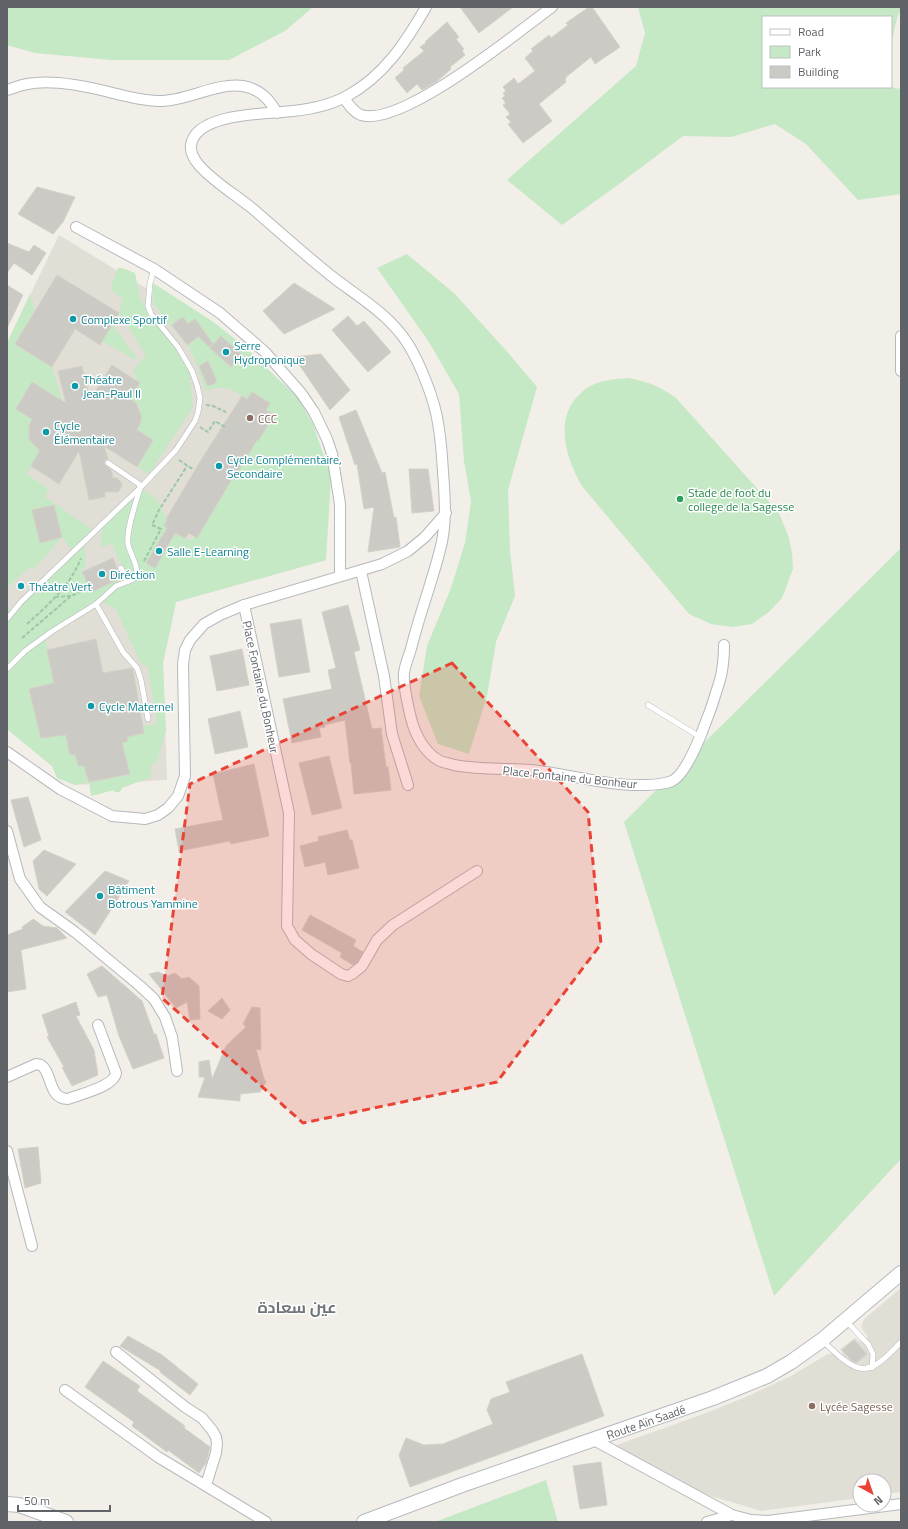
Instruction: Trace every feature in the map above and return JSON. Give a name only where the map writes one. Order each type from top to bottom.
[{"type":"street","points":[[7,90],[27,84],[47,82],[99,90],[136,99],[158,101],[176,100],[232,85],[245,87],[262,93],[270,101],[277,113],[326,105],[344,98],[364,86],[392,59],[408,37],[426,7]]},
{"type":"street","points":[[344,98],[352,109],[362,115],[378,115],[395,112],[408,106],[483,59],[552,7]]},
{"type":"street","name":"Place Fontaine du Bonheur","points":[[277,113],[225,118],[208,125],[199,131],[193,138],[190,148],[199,164],[253,209],[301,252],[384,315],[408,343],[423,372],[438,419],[446,513],[441,547],[404,674],[413,726],[422,746],[441,762],[472,768],[527,770],[563,774],[599,781],[642,785],[673,780],[683,772],[700,737],[712,706],[721,677],[724,645]]},
{"type":"street","points":[[76,227],[154,269],[220,313],[265,352],[314,412],[327,439],[332,454],[340,504],[340,576]]},
{"type":"street","points":[[901,336],[901,371]]},
{"type":"street","points":[[7,752],[60,789],[112,816],[145,819],[158,815],[168,808],[178,796],[185,776],[183,664],[190,640],[204,624],[220,615],[244,605],[382,564],[408,551],[425,536],[446,513]]},
{"type":"street","points":[[361,571],[384,676],[392,734],[408,785]]},
{"type":"street","name":"Place Fontaine du Bonheur","points":[[244,605],[289,813],[287,926],[295,940],[311,954],[341,974],[348,976],[362,966],[377,940],[393,925],[477,871]]},
{"type":"street","points":[[7,831],[20,879],[40,906],[80,937],[154,999],[165,1017],[172,1037],[177,1071]]},
{"type":"street","points":[[7,1077],[36,1064],[41,1065],[46,1070],[54,1091],[59,1098],[64,1099],[94,1090],[111,1082],[116,1073],[98,1025]]},
{"type":"street","points":[[7,1151],[32,1246]]},
{"type":"street","name":"Route Aïn Saadé","points":[[364,1522],[462,1485],[713,1398],[767,1376],[791,1362],[822,1340],[901,1273]]},
{"type":"street","points":[[116,1352],[185,1407],[202,1418],[212,1430],[216,1437],[216,1453],[206,1485]]},
{"type":"street","points":[[65,1390],[158,1457],[266,1522]]},
{"type":"street","points":[[594,1440],[732,1515],[751,1520],[768,1521],[901,1504]]},
{"type":"street","points":[[7,1504],[19,1505],[66,1522]]},
{"type":"street","points":[[707,1522],[732,1515]]},
{"type":"lane","points":[[7,619],[21,602],[140,488],[171,456],[188,434],[194,423],[198,412],[199,403],[197,385],[192,371],[178,347],[151,314],[148,306],[150,283],[154,269]]},
{"type":"lane","points":[[7,669],[26,651],[51,632],[96,604],[116,586],[135,578],[137,571],[128,544],[130,522],[140,488],[139,484],[108,463]]},
{"type":"lane","points":[[121,568],[127,581]]},
{"type":"lane","points":[[96,604],[123,652],[137,668],[141,680],[148,719]]},
{"type":"lane","points":[[648,705],[700,737]]},
{"type":"lane","points":[[845,1320],[868,1344],[873,1354],[872,1368]]},
{"type":"lane","points":[[822,1340],[840,1357],[854,1366],[864,1369],[872,1368],[887,1357],[901,1342]]},
{"type":"path","points":[[199,403],[213,406],[226,412]]},
{"type":"path","points":[[194,423],[208,432],[215,421],[225,427]]},
{"type":"path","points":[[171,456],[194,470]]},
{"type":"path","points":[[144,561],[161,530],[152,525],[159,510],[187,466]]},
{"type":"path","points":[[27,624],[54,598],[77,569],[81,557],[79,546]]},
{"type":"path","points":[[54,598],[71,596],[87,589]]},
{"type":"path","points":[[22,638],[71,596]]},
{"type":"highlighted area","points":[[452,663],[588,812],[601,944],[497,1082],[303,1123],[162,998],[190,784]]},
{"type":"shaded area","points":[[59,235],[208,326],[299,408],[326,560],[176,602],[163,663],[167,780],[75,785],[7,729],[7,343]]},
{"type":"shaded area","name":"Lycée Sagesse","points":[[901,1288],[901,1492],[892,1493],[892,1473],[852,1473],[852,1499],[761,1511],[701,1493],[608,1448],[701,1415],[746,1397],[791,1376],[828,1354],[834,1354],[839,1360],[844,1356],[840,1349],[855,1338],[861,1342],[868,1337],[861,1327],[864,1319]]},
{"type":"green space","points":[[7,7],[313,7],[285,31],[229,60],[111,60],[35,53],[7,45]]},
{"type":"green space","points":[[638,7],[901,7],[897,17],[892,42],[892,16],[762,16],[762,88],[892,88],[901,89],[901,194],[858,200],[806,144],[775,124],[731,137],[683,136],[562,225],[507,180],[636,66],[645,33]]},
{"type":"green space","points":[[407,254],[455,294],[537,387],[508,490],[510,551],[515,596],[496,642],[487,696],[469,754],[438,744],[419,696],[427,646],[451,588],[465,543],[471,501],[464,461],[459,394],[429,342],[377,268]]},
{"type":"green space","points":[[118,268],[135,273],[140,299],[176,348],[189,370],[193,406],[149,474],[137,467],[153,440],[142,433],[132,438],[138,426],[141,414],[138,405],[133,400],[126,397],[139,383],[133,371],[146,355],[119,313],[123,299],[113,292],[111,287]]},
{"type":"green space","points":[[153,283],[212,321],[244,346],[298,398],[313,424],[331,477],[326,560],[176,602],[163,663],[166,731],[157,761],[151,765],[151,777],[122,788],[120,792],[114,792],[114,790],[91,796],[89,782],[75,785],[57,778],[52,766],[7,729],[7,607],[12,611],[73,552],[62,537],[33,570],[30,567],[7,588],[7,343],[30,294],[35,311],[15,344],[52,367],[62,400],[32,382],[16,409],[28,417],[36,412],[28,433],[31,442],[35,446],[42,449],[26,474],[49,489],[45,497],[95,531],[83,543],[86,557],[86,567],[81,569],[92,592],[122,578],[125,582],[135,578],[120,563],[112,543],[100,548],[103,523],[140,488],[157,499],[167,520],[164,526],[191,541],[255,439],[258,441],[274,415],[266,410],[270,403],[252,392],[247,399],[223,388],[206,391],[189,347],[164,318],[153,302]],"holes":[[[100,601],[116,609],[141,664],[148,667],[157,724],[143,726],[144,733],[121,738],[129,774],[89,782],[84,766],[78,766],[75,754],[70,755],[66,733],[41,738],[29,689],[54,683],[45,636]]]},
{"type":"green space","points":[[112,324],[137,358],[135,360],[102,341]]},
{"type":"green space","name":"Stade de foot du college de la Sagesse","points":[[629,378],[654,385],[676,398],[779,513],[789,538],[793,569],[782,598],[770,611],[752,624],[733,627],[711,624],[689,614],[582,486],[576,474],[566,448],[565,421],[569,409],[576,398],[592,385],[607,380]]},
{"type":"green space","points":[[901,548],[901,1159],[774,1296],[624,822]]},
{"type":"green space","points":[[546,1480],[558,1522],[435,1522]]},
{"type":"building","points":[[460,7],[513,7],[479,33]]},
{"type":"building","points":[[589,7],[592,7],[620,47],[595,64],[591,57],[566,77],[566,82],[539,104],[552,121],[523,143],[508,124],[511,122],[506,117],[510,114],[503,105],[506,103],[502,98],[505,96],[503,93],[506,91],[503,87],[514,78],[518,84],[535,71],[525,58],[533,51],[531,49],[549,35],[551,38],[568,25],[566,23]]},
{"type":"building","points":[[447,22],[459,37],[456,39],[464,49],[462,51],[465,55],[450,67],[451,69],[436,82],[422,90],[417,84],[407,93],[395,78],[404,70],[403,68],[424,51],[420,47]]},
{"type":"building","points":[[37,187],[75,197],[63,222],[53,234],[18,214]]},
{"type":"building","points":[[7,243],[29,252],[34,245],[46,253],[32,275],[14,263],[7,273]]},
{"type":"building","name":"Complexe Sportif","points":[[57,275],[119,313],[100,345],[75,329],[52,367],[15,344]]},
{"type":"building","points":[[294,283],[335,309],[284,334],[263,311]]},
{"type":"building","points":[[7,285],[23,295],[7,328]]},
{"type":"building","points":[[348,316],[357,326],[364,321],[391,352],[368,372],[332,330]]},
{"type":"building","points":[[183,317],[188,324],[195,319],[213,344],[209,347],[198,336],[187,345],[172,325]]},
{"type":"building","name":"Serre Hydroponique","points":[[221,336],[242,355],[231,367],[210,348]]},
{"type":"building","points":[[321,354],[350,390],[330,410],[294,357]]},
{"type":"building","points":[[208,361],[217,382],[208,386],[199,366]]},
{"type":"building","name":"Cycle Élémentaire","points":[[112,365],[140,383],[130,398],[136,403],[141,415],[141,421],[137,430],[153,440],[137,467],[104,446],[108,459],[105,460],[104,464],[111,470],[113,478],[117,478],[121,482],[122,486],[118,492],[105,492],[105,497],[89,500],[79,451],[59,484],[31,466],[40,450],[29,438],[29,427],[32,419],[16,409],[32,382],[66,403],[58,371],[82,366],[90,400]]},
{"type":"building","name":"Cycle Complémentaire, Secondaire","points":[[252,392],[270,403],[266,410],[274,415],[258,441],[257,440],[237,473],[236,472],[197,538],[189,533],[185,538],[175,533],[155,568],[146,563],[167,528],[164,526],[167,520],[166,519],[201,460],[242,396],[247,399]]},
{"type":"building","points":[[356,410],[382,473],[385,472],[394,518],[396,517],[400,547],[368,552],[374,507],[364,509],[357,464],[355,465],[339,417]]},
{"type":"building","points":[[409,469],[428,469],[434,511],[412,513]]},
{"type":"building","points":[[54,505],[62,537],[40,543],[32,510]]},
{"type":"building","name":"Diréction","points":[[113,558],[121,578],[92,592],[82,572]]},
{"type":"building","points":[[348,605],[360,650],[354,652],[372,729],[381,728],[386,767],[388,767],[391,790],[354,794],[345,720],[319,728],[321,737],[292,743],[283,699],[332,689],[328,670],[336,668],[322,612]]},
{"type":"building","points":[[301,619],[310,672],[279,677],[270,624]]},
{"type":"building","name":"Cycle Maternel","points":[[96,639],[103,673],[132,668],[144,733],[127,737],[128,741],[122,743],[130,774],[89,782],[84,766],[78,766],[75,754],[70,755],[66,735],[41,738],[29,689],[54,683],[47,650]]},
{"type":"building","points":[[242,649],[249,685],[217,691],[210,656]]},
{"type":"building","points":[[240,711],[248,747],[215,754],[208,719]]},
{"type":"building","points":[[329,756],[342,808],[312,815],[299,763]]},
{"type":"building","points":[[254,764],[269,836],[231,844],[230,841],[179,851],[175,829],[223,820],[213,774]]},
{"type":"building","points":[[28,797],[41,840],[24,847],[11,800]]},
{"type":"building","points":[[347,830],[350,840],[352,840],[359,868],[328,875],[325,862],[305,867],[300,846],[319,841],[318,837]]},
{"type":"building","points":[[44,850],[76,864],[47,896],[39,889],[33,861]]},
{"type":"building","name":"Bâtiment Botrous Yammine","points":[[105,871],[129,881],[95,935],[65,912]]},
{"type":"building","points":[[310,915],[356,940],[353,946],[363,952],[357,962],[353,965],[340,957],[342,953],[302,930]]},
{"type":"building","points":[[33,919],[43,926],[57,928],[67,938],[21,950],[26,989],[7,992],[7,935],[23,929],[22,927]]},
{"type":"building","points":[[102,966],[142,1001],[164,1058],[133,1069],[119,1036],[107,995],[98,997],[87,974]]},
{"type":"building","points":[[158,972],[167,976],[175,973],[182,979],[189,977],[199,986],[200,1019],[190,1020],[187,1002],[176,1008],[149,974]]},
{"type":"building","points":[[222,998],[230,1010],[222,1019],[208,1011]]},
{"type":"building","points":[[76,1002],[80,1015],[76,1016],[94,1050],[98,1075],[72,1086],[62,1067],[64,1067],[47,1037],[49,1036],[42,1015]]},
{"type":"building","points":[[252,1007],[260,1008],[261,1050],[256,1049],[266,1082],[260,1092],[240,1094],[240,1101],[198,1097],[205,1077],[199,1077],[199,1062],[209,1060],[212,1079],[226,1046],[246,1027],[243,1024]]},
{"type":"building","points":[[38,1147],[41,1183],[25,1188],[18,1149]]},
{"type":"building","points":[[128,1336],[162,1355],[198,1384],[190,1395],[160,1372],[161,1371],[120,1346]]},
{"type":"building","points":[[854,1340],[867,1354],[856,1363],[851,1360],[842,1350]]},
{"type":"building","points":[[582,1354],[604,1416],[410,1487],[399,1455],[406,1438],[424,1445],[443,1444],[493,1424],[487,1410],[491,1399],[510,1392],[506,1382]]},
{"type":"building","points":[[103,1361],[140,1386],[137,1391],[185,1426],[184,1428],[210,1447],[206,1463],[199,1473],[132,1426],[134,1422],[85,1387]]},
{"type":"building","points":[[601,1462],[607,1505],[580,1509],[573,1466]]},
{"type":"place","name":"Complexe Sportif","points":[[73,319]]},
{"type":"place","name":"Serre Hydroponique","points":[[226,352]]},
{"type":"place","name":"Théatre Jean-Paul II","points":[[75,386]]},
{"type":"place","name":"CCC","points":[[250,418]]},
{"type":"place","name":"Cycle Élémentaire","points":[[46,432]]},
{"type":"place","name":"Cycle Complémentaire, Secondaire","points":[[219,466]]},
{"type":"place","name":"Stade de foot du college de la Sagesse","points":[[680,499]]},
{"type":"place","name":"Salle E-Learning","points":[[159,551]]},
{"type":"place","name":"Diréction","points":[[102,574]]},
{"type":"place","name":"Théatre Vert","points":[[21,586]]},
{"type":"place","name":"Cycle Maternel","points":[[91,706]]},
{"type":"place","name":"Bâtiment Botrous Yammine","points":[[100,896]]},
{"type":"place","name":"Lycée Sagesse","points":[[812,1406]]},
{"type":"district","name":"عين سعادة","points":[[297,1307]]}]
